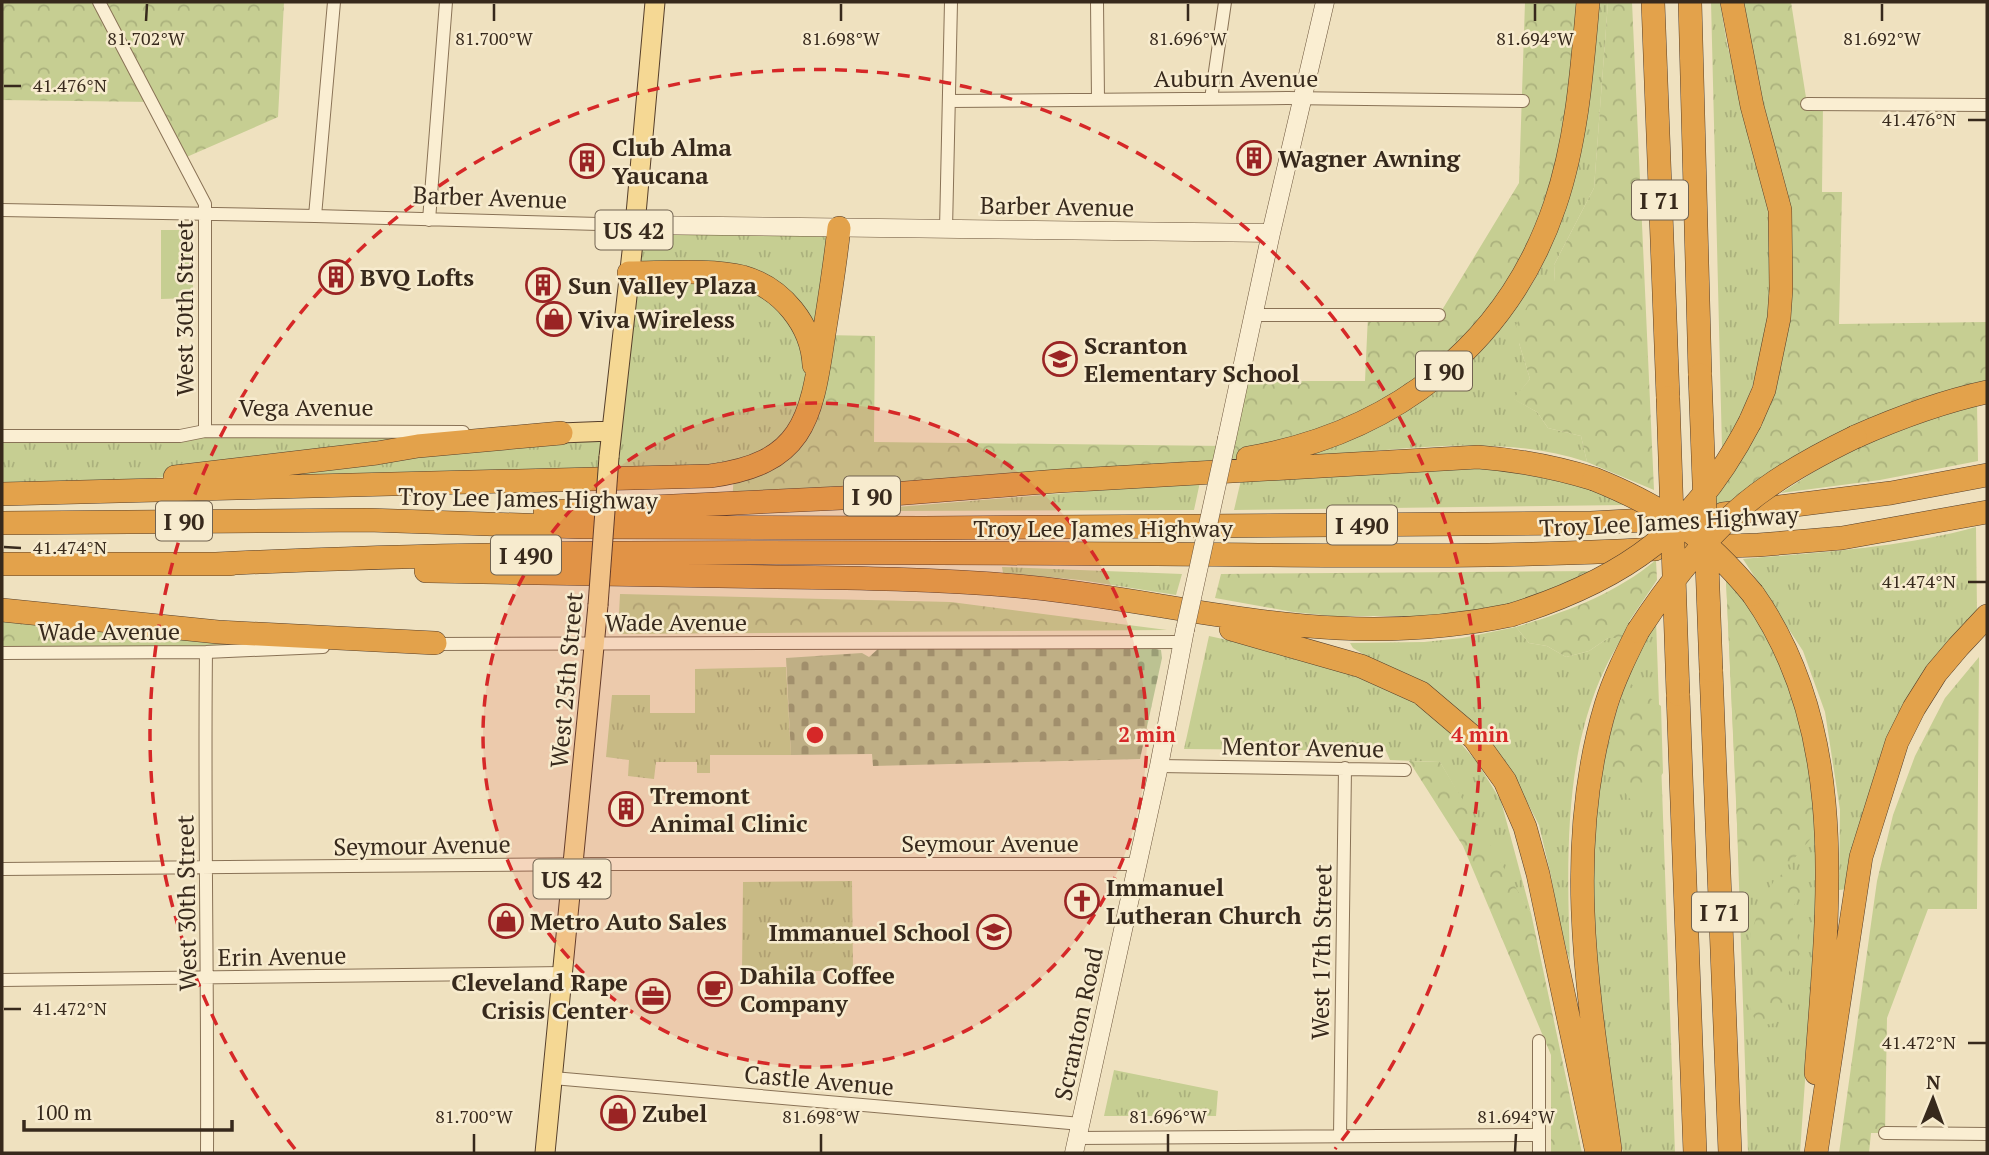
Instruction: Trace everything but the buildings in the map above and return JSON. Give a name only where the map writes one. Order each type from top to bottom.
[{"type":"highway","name":"I 90","points":[[2,523],[367,520],[842,498],[1058,481],[1241,459],[1300,447],[1348,431],[1405,400],[1472,346],[1503,306],[1530,264],[1548,225],[1561,184],[1573,130],[1588,2]]},
{"type":"highway","name":"I 71","points":[[1653,2],[1695,1153]]},
{"type":"highway","name":"I 71","points":[[1690,2],[1700,375],[1730,1153]]},
{"type":"highway","name":"I 90","points":[[2,564],[216,564],[378,570],[880,579],[1027,587],[1337,628],[1441,627],[1511,615],[1583,589],[1641,555],[1699,502],[1725,467],[1764,390],[1779,318],[1780,211],[1752,106],[1732,2]]},
{"type":"highway","points":[[2,494],[710,476],[758,466],[773,458],[798,434],[807,416],[816,389],[839,228]]},
{"type":"highway","points":[[629,272],[718,274],[743,277],[765,286],[797,316],[808,336],[814,357],[816,389]]},
{"type":"highway","points":[[1610,1153],[1590,1020],[1584,955],[1583,845],[1590,774],[1604,715],[1617,676],[1638,631],[1658,600],[1688,563],[1732,516],[1765,489],[1813,458],[1904,415],[1987,392]]},
{"type":"highway","points":[[2,487],[187,476],[432,444],[561,433]]},
{"type":"highway","points":[[1058,481],[1478,457],[1518,460],[1553,466],[1623,490],[1688,527],[1715,550],[1754,594],[1777,632],[1802,687],[1816,736],[1824,790],[1827,912],[1809,1153]]},
{"type":"highway","name":"Troy Lee James Highway","points":[[367,520],[582,527],[924,528],[1591,523],[1654,520],[1806,505],[1987,475]]},
{"type":"highway","name":"Troy Lee James Highway","points":[[216,564],[401,556],[1603,552],[1842,538],[1987,512]]},
{"type":"highway","points":[[769,576],[1037,601],[1209,624],[1361,666],[1421,694],[1474,738],[1505,781],[1525,827],[1538,874],[1597,1153]]},
{"type":"highway","points":[[2,610],[218,632],[435,643]]},
{"type":"highway","points":[[1815,1153],[1861,857],[1897,742],[1936,673],[1987,616]]},
{"type":"main road","name":"West 25th Street","points":[[545,1153],[598,605],[611,432],[635,225],[655,2]]},
{"type":"main road","name":"Vega Avenue","points":[[561,433],[611,432]]},
{"type":"street","name":"West 30th Street","points":[[99,2],[205,204],[205,431]]},
{"type":"street","points":[[315,216],[334,2]]},
{"type":"street","points":[[429,220],[446,2]]},
{"type":"street","points":[[946,229],[951,2]]},
{"type":"street","points":[[1097,2],[1098,100]]},
{"type":"street","points":[[1211,99],[1225,2]]},
{"type":"street","name":"Scranton Road","points":[[1078,1138],[1271,233],[1325,2]]},
{"type":"street","name":"Auburn Avenue","points":[[949,101],[1523,101]]},
{"type":"street","points":[[1807,104],[1987,105]]},
{"type":"street","name":"Barber Avenue","points":[[2,210],[635,225],[1271,233]]},
{"type":"street","points":[[1255,315],[1439,315]]},
{"type":"street","name":"Vega Avenue","points":[[2,436],[180,436],[205,431],[561,433]]},
{"type":"street","name":"Wade Avenue","points":[[2,653],[206,652],[435,643],[1184,636]]},
{"type":"street","name":"West 30th Street","points":[[206,652],[207,1153]]},
{"type":"street","name":"Mentor Avenue","points":[[1158,766],[1405,770]]},
{"type":"street","name":"West 17th Street","points":[[1340,1136],[1345,768]]},
{"type":"street","name":"Seymour Avenue","points":[[2,869],[574,864],[1138,864]]},
{"type":"street","name":"Erin Avenue","points":[[2,980],[563,973]]},
{"type":"street","points":[[1538,1153],[1539,1041]]},
{"type":"street","name":"Castle Avenue","points":[[553,1078],[1078,1138],[1539,1135]]},
{"type":"street","points":[[1885,1133],[1987,1134]]},
{"type":"green space","points":[[2,2],[284,2],[278,117],[182,159],[152,102],[2,100]]},
{"type":"green space","points":[[1525,2],[1588,2],[1540,244],[1425,386],[1241,459],[732,504],[734,473],[786,446],[824,335],[875,336],[874,442],[1225,446],[1240,381],[1365,381],[1368,315],[1439,315],[1519,183]]},
{"type":"green space","points":[[1598,2],[1608,2],[1594,188],[1554,265],[1555,282],[1519,343],[1530,379],[1514,399],[1537,412],[1548,428],[1581,436],[1587,462],[1553,453],[1484,446],[1307,456],[1366,432],[1421,400],[1470,360],[1492,337],[1531,286],[1548,247]]},
{"type":"green space","points":[[1608,2],[1632,2],[1654,490],[1587,462],[1581,436],[1548,428],[1537,412],[1513,399],[1530,379],[1516,325],[1537,290],[1555,281],[1554,265],[1594,188]]},
{"type":"green space","points":[[1711,2],[1720,2],[1727,44],[1768,204],[1772,268],[1767,331],[1760,362],[1738,421],[1722,449]]},
{"type":"green space","points":[[1732,2],[1791,2],[1807,104],[1823,104],[1822,192],[1842,192],[1839,324],[1987,322],[1987,392],[1959,398],[1703,516],[1764,390],[1780,210]]},
{"type":"green space","points":[[635,225],[839,228],[807,416],[758,465],[607,472],[187,476],[2,487],[2,436],[611,431]]},
{"type":"green space","points":[[161,230],[193,230],[193,298],[161,299]]},
{"type":"green space","points":[[1977,403],[1978,461],[1880,480],[1781,493],[1826,464],[1875,439]]},
{"type":"green space","points":[[1483,466],[1581,483],[1629,505],[1234,510],[1241,480]]},
{"type":"green space","points":[[1200,482],[1194,510],[897,511],[897,507]]},
{"type":"green space","points":[[1976,527],[1977,612],[1946,643],[1913,691],[1848,889],[1839,890],[1840,810],[1825,712],[1803,651],[1743,559],[1889,545]]},
{"type":"green space","points":[[1656,560],[1657,580],[1630,620],[1622,638],[1608,638],[1589,651],[1566,657],[1547,646],[1529,643],[1516,627],[1589,601],[1624,583]]},
{"type":"green space","points":[[1002,567],[1182,574],[1176,595],[1080,580],[1003,573]]},
{"type":"green space","points":[[1597,571],[1519,603],[1439,616],[1332,616],[1215,598],[1221,574]]},
{"type":"green space","points":[[1726,579],[1798,701],[1820,865],[1800,1153],[1748,1153]]},
{"type":"green space","points":[[1726,579],[1750,602],[1798,701],[1815,782],[1818,830],[1792,861],[1754,875],[1739,868]]},
{"type":"green space","points":[[620,594],[951,602],[1167,630],[618,634]]},
{"type":"green space","points":[[2,610],[435,643],[2,653]]},
{"type":"green space","points":[[1656,620],[1675,1153],[1623,1153],[1611,1086],[1595,950],[1593,882],[1596,814],[1607,747],[1627,682]]},
{"type":"green space","points":[[1516,627],[1529,643],[1547,646],[1566,657],[1589,651],[1608,638],[1622,638],[1602,675],[1578,754],[1569,838],[1570,963],[1539,825],[1516,781],[1350,643],[1424,642],[1462,638]]},
{"type":"green space","points":[[1209,636],[1273,650],[1380,684],[1416,703],[1448,729],[1477,762],[1501,801],[1531,913],[1499,864],[1440,762],[1390,760],[1386,751],[1184,749]]},
{"type":"green space","points":[[878,649],[1161,650],[1162,658],[1140,759],[873,766],[872,754],[791,755],[786,658],[862,653],[869,657]]},
{"type":"green space","points":[[1979,657],[1977,909],[1928,909],[1887,1018],[1885,1133],[1871,1133],[1869,1153],[1839,1153],[1877,881],[1893,815],[1915,756],[1945,698]]},
{"type":"green space","points":[[786,667],[791,755],[710,755],[710,773],[697,773],[697,762],[656,762],[654,779],[628,776],[629,760],[606,757],[612,695],[650,695],[650,713],[695,713],[695,669]]},
{"type":"green space","points":[[1627,681],[1661,706],[1663,773],[1648,793],[1631,800],[1603,766]]},
{"type":"green space","points":[[1409,761],[1440,762],[1531,913],[1582,1153],[1551,1153],[1551,1055],[1463,846]]},
{"type":"green space","points":[[1790,869],[1806,885],[1791,910],[1801,952],[1786,979],[1786,1004],[1782,1016],[1776,1023],[1757,1026],[1749,1004],[1755,978],[1748,954],[1751,932],[1762,902],[1775,879]]},
{"type":"green space","points":[[852,881],[853,971],[742,971],[743,882]]},
{"type":"green space","points":[[1114,1070],[1218,1091],[1216,1116],[1104,1116]]},
{"type":"place","name":"Wagner Awning","points":[[1254,158]]},
{"type":"place","name":"Club Alma Yaucana","points":[[587,161]]},
{"type":"place","name":"BVQ Lofts","points":[[336,277]]},
{"type":"place","name":"Sun Valley Plaza","points":[[543,285]]},
{"type":"place","name":"Viva Wireless","points":[[554,319]]},
{"type":"place","name":"Scranton Elementary School","points":[[1060,359]]},
{"type":"place","name":"Tremont Animal Clinic","points":[[626,809]]},
{"type":"place","name":"Immanuel Lutheran Church","points":[[1082,901]]},
{"type":"place","name":"Metro Auto Sales","points":[[506,921]]},
{"type":"place","name":"Immanuel School","points":[[994,932]]},
{"type":"place","name":"Dahila Coffee Company","points":[[715,989]]},
{"type":"place","name":"Cleveland Rape Crisis Center","points":[[653,996]]},
{"type":"place","name":"Zubel","points":[[618,1113]]}]
